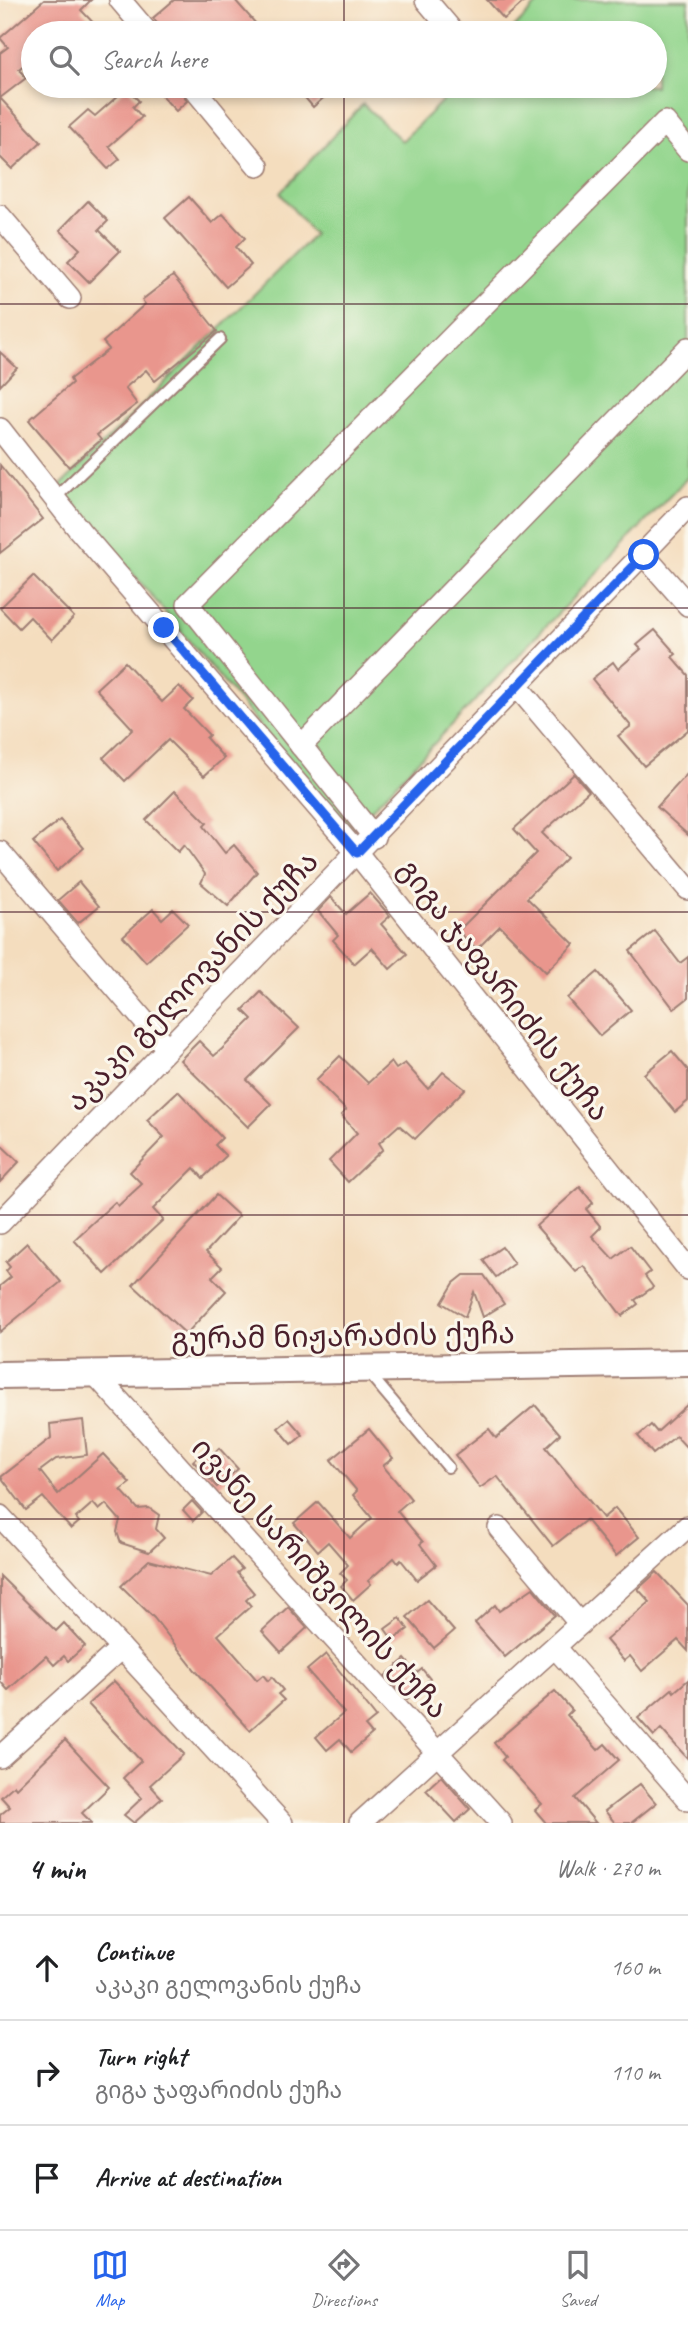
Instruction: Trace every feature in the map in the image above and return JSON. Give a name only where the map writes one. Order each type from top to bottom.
[{"type":"street","points":[[120,0],[138,21]]},
{"type":"street","points":[[426,0],[444,21]]},
{"type":"street","points":[[202,98],[258,166]]},
{"type":"street","points":[[374,837],[188,604],[664,122],[688,150]]},
{"type":"street","points":[[0,216],[70,298]]},
{"type":"street","points":[[301,746],[688,348]]},
{"type":"street","name":"გიგა ჯაფარიძის ქუჩა","points":[[0,429],[55,498],[357,853],[688,1269]]},
{"type":"street","name":"აკაკი გელოვანის ქუჩა","points":[[0,1223],[374,837],[688,507]]},
{"type":"street","points":[[644,555],[688,605]]},
{"type":"street","points":[[516,685],[688,889]]},
{"type":"street","points":[[0,852],[167,1048]]},
{"type":"street","name":"გურამ ნიჟარაძის ქუჩა","points":[[0,1376],[688,1363]]},
{"type":"street","name":"ივანე სარიშვილის ქუჩა","points":[[94,1373],[501,1823]]},
{"type":"street","points":[[0,1516],[282,1823]]},
{"type":"street","points":[[360,1823],[688,1526]]},
{"type":"street","points":[[499,1528],[580,1624]]},
{"type":"street","points":[[555,1647],[688,1800]]},
{"type":"street","points":[[0,1757],[121,1648]]},
{"type":"lane","points":[[55,498],[220,339]]},
{"type":"lane","points":[[365,1369],[448,1466]]},
{"type":"green space","points":[[541,0],[688,0],[688,477],[349,833],[60,486],[314,235],[280,193],[363,104],[402,141],[445,98],[667,98],[667,21],[521,21]]},
{"type":"building","points":[[44,0],[91,0],[81,10],[92,21],[21,21],[21,82],[0,98],[0,53],[8,47],[0,38]]},
{"type":"building","points":[[174,0],[235,0],[253,21],[155,21],[153,18]]},
{"type":"building","points":[[487,0],[526,0],[504,19]]},
{"type":"building","points":[[0,98],[41,142],[12,169],[0,157]]},
{"type":"building","points":[[116,98],[136,98],[139,101],[133,107],[142,117],[109,146],[120,159],[108,169],[69,127],[88,110],[95,116]]},
{"type":"building","points":[[164,98],[185,98],[187,101],[176,111]]},
{"type":"building","points":[[305,98],[323,98],[313,107]]},
{"type":"building","points":[[189,197],[212,223],[223,214],[245,238],[236,247],[251,265],[226,287],[165,218]]},
{"type":"building","points":[[88,201],[108,221],[99,230],[120,251],[89,282],[68,261],[80,249],[60,230]]},
{"type":"building","points":[[173,276],[217,331],[155,381],[146,370],[125,388],[137,404],[97,435],[101,440],[69,467],[29,420],[72,383],[70,379],[109,349],[103,342],[145,304],[142,300]]},
{"type":"building","points":[[0,352],[17,368],[0,386]]},
{"type":"building","points":[[0,465],[43,519],[0,553]]},
{"type":"building","points":[[33,576],[74,617],[52,640],[30,617],[19,628],[0,608]]},
{"type":"building","points":[[655,630],[676,654],[672,657],[688,675],[688,730],[644,766],[618,736],[631,726],[592,679],[613,662],[618,669],[641,649],[637,645]]},
{"type":"building","points":[[125,662],[162,702],[179,686],[193,700],[184,709],[209,735],[206,738],[224,758],[204,776],[168,740],[125,781],[103,758],[133,729],[96,689]]},
{"type":"building","points":[[688,773],[688,835],[657,807]]},
{"type":"building","points":[[574,774],[589,791],[542,833],[567,858],[527,898],[574,944],[546,972],[500,926],[477,949],[458,931],[536,853],[514,829]]},
{"type":"building","points":[[175,791],[207,823],[204,826],[225,853],[234,845],[257,872],[228,906],[201,883],[205,874],[184,845],[178,852],[146,820]]},
{"type":"building","points":[[60,820],[84,848],[57,871],[33,842]]},
{"type":"building","points":[[79,882],[99,906],[78,923],[58,900]]},
{"type":"building","points":[[370,893],[390,916],[381,924],[407,954],[390,969],[372,948],[354,964],[333,940],[338,935],[318,911],[331,897],[346,914]]},
{"type":"building","points":[[153,909],[162,919],[173,909],[188,924],[146,962],[123,936]]},
{"type":"building","points":[[655,931],[680,963],[688,957],[688,998],[674,1009],[630,951]]},
{"type":"building","points":[[598,972],[631,1010],[600,1036],[567,998]]},
{"type":"building","points":[[261,992],[299,1028],[247,1080],[271,1104],[248,1127],[180,1060],[199,1041],[214,1056],[252,1019],[243,1010]]},
{"type":"building","points":[[672,1051],[688,1070],[688,1101],[675,1112],[644,1074]]},
{"type":"building","points":[[340,1056],[368,1083],[391,1062],[396,1069],[405,1063],[428,1089],[443,1072],[465,1089],[415,1139],[399,1125],[379,1143],[383,1149],[348,1182],[329,1161],[357,1133],[341,1115],[346,1110],[316,1080]]},
{"type":"building","points":[[178,1091],[222,1138],[215,1145],[226,1156],[203,1178],[194,1168],[153,1209],[163,1220],[105,1274],[74,1240],[115,1202],[118,1206],[142,1184],[130,1172],[164,1137],[147,1120]]},
{"type":"building","points":[[0,1144],[19,1162],[0,1182]]},
{"type":"building","points":[[580,1187],[593,1203],[586,1209],[601,1227],[592,1236],[613,1259],[630,1246],[650,1272],[645,1276],[653,1287],[635,1300],[638,1304],[622,1316],[584,1266],[576,1272],[536,1226]]},
{"type":"building","points":[[216,1195],[239,1216],[206,1252],[222,1267],[212,1277],[226,1291],[186,1334],[133,1285]]},
{"type":"building","points":[[27,1243],[61,1282],[0,1332],[0,1286],[11,1277],[6,1271],[10,1267],[6,1262]]},
{"type":"building","points":[[502,1247],[514,1264],[496,1277],[483,1260]]},
{"type":"building","points":[[464,1275],[484,1275],[504,1304],[483,1317],[474,1292],[465,1317],[442,1303],[454,1283]]},
{"type":"building","points":[[688,1404],[688,1449],[676,1436],[653,1454],[638,1436],[651,1425],[657,1432]]},
{"type":"building","points":[[535,1405],[560,1434],[546,1447],[603,1518],[615,1508],[639,1537],[616,1556],[586,1520],[553,1546],[497,1476],[480,1488],[455,1455],[489,1429],[496,1438]]},
{"type":"building","points":[[289,1419],[303,1435],[292,1444],[278,1428]]},
{"type":"building","points":[[83,1420],[87,1455],[56,1459],[40,1471],[58,1494],[103,1454],[130,1483],[121,1490],[138,1509],[149,1508],[159,1515],[156,1529],[164,1538],[149,1552],[121,1543],[117,1532],[120,1520],[106,1504],[99,1510],[93,1503],[76,1518],[79,1522],[71,1529],[43,1497],[26,1510],[1,1477],[51,1438],[50,1424]]},
{"type":"building","points":[[369,1429],[393,1458],[383,1466],[411,1499],[397,1511],[423,1542],[420,1544],[436,1565],[417,1580],[401,1560],[398,1563],[394,1558],[368,1581],[371,1584],[353,1600],[341,1586],[347,1580],[340,1573],[348,1565],[328,1542],[318,1551],[294,1523],[318,1502],[350,1538],[372,1518],[353,1495],[357,1491],[331,1460]]},
{"type":"building","points":[[207,1448],[213,1454],[219,1448],[238,1469],[217,1487],[193,1461]]},
{"type":"building","points":[[192,1501],[202,1512],[193,1521],[183,1510]]},
{"type":"building","points":[[232,1558],[242,1569],[237,1573],[254,1593],[246,1600],[251,1606],[218,1635],[257,1680],[263,1675],[268,1681],[272,1677],[283,1690],[278,1694],[284,1700],[250,1730],[195,1670],[154,1618],[121,1586],[149,1560],[211,1576]]},
{"type":"building","points":[[657,1572],[688,1605],[688,1651],[678,1640],[642,1671],[630,1656],[624,1661],[606,1640],[650,1602],[638,1589]]},
{"type":"building","points":[[0,1576],[56,1631],[64,1623],[85,1646],[68,1661],[64,1656],[54,1665],[46,1656],[8,1690],[0,1681]]},
{"type":"building","points":[[533,1588],[555,1615],[505,1657],[475,1623],[495,1605],[499,1611]]},
{"type":"building","points":[[427,1600],[454,1631],[434,1648],[407,1617]]},
{"type":"building","points":[[288,1607],[307,1628],[281,1652],[262,1631]]},
{"type":"building","points":[[400,1618],[408,1629],[393,1640],[385,1629]]},
{"type":"building","points":[[326,1654],[376,1717],[365,1726],[372,1734],[351,1752],[340,1739],[327,1750],[316,1737],[344,1713],[307,1670]]},
{"type":"building","points":[[405,1659],[417,1673],[422,1669],[430,1679],[407,1699],[385,1676]]},
{"type":"building","points":[[688,1680],[688,1759],[661,1729],[654,1736],[638,1718],[672,1689],[674,1692]]},
{"type":"building","points":[[114,1681],[184,1754],[150,1785],[162,1798],[134,1823],[124,1815],[142,1798],[123,1778],[141,1761],[88,1704]]},
{"type":"building","points":[[555,1691],[572,1710],[567,1715],[598,1750],[605,1744],[619,1760],[575,1798],[596,1823],[546,1823],[535,1810],[542,1804],[502,1760],[505,1757],[494,1743]]},
{"type":"building","points":[[65,1740],[109,1787],[82,1813],[92,1823],[0,1823],[0,1815],[10,1807],[1,1797],[14,1785],[16,1788]]},
{"type":"building","points":[[441,1776],[470,1809],[456,1822],[426,1790]]},
{"type":"building","points":[[640,1784],[656,1803],[631,1823],[615,1823],[605,1811]]},
{"type":"route","points":[[164,628],[357,853],[644,555]]}]
